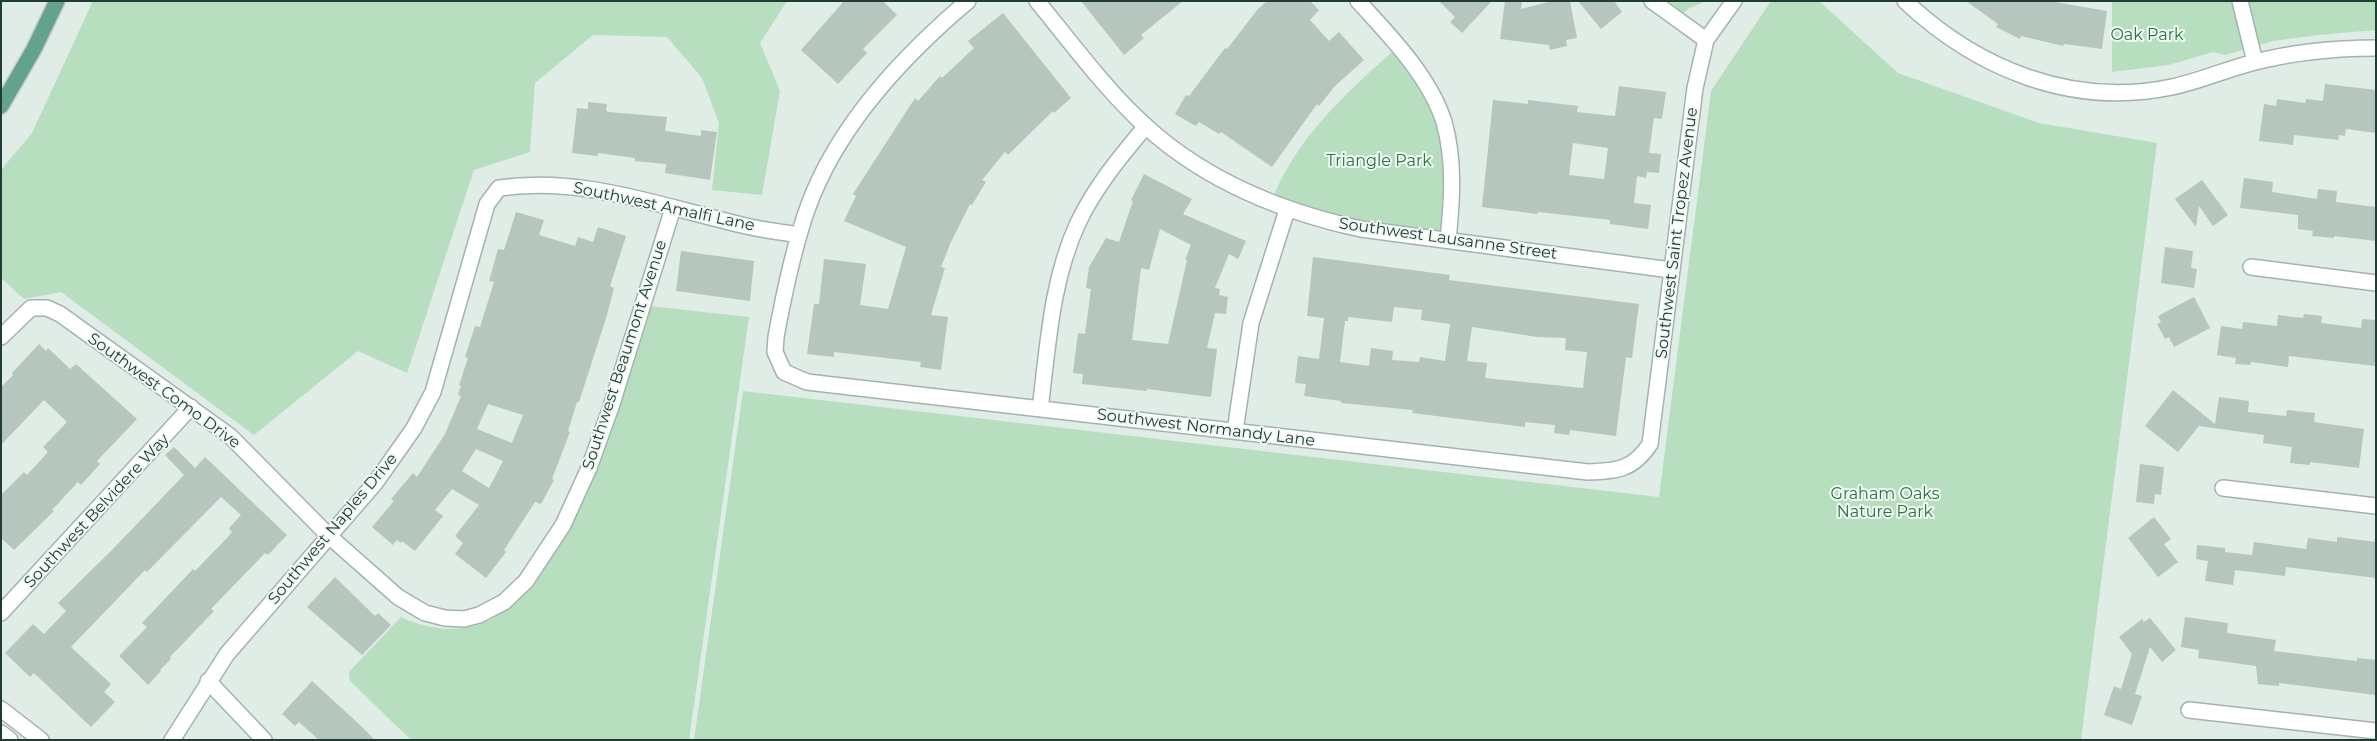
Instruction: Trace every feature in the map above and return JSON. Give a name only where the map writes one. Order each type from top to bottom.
[{"type":"main road","points":[[1,106],[34,49],[57,1]]},
{"type":"street","points":[[799,235],[809,206],[831,161],[860,114],[896,68],[968,1]]},
{"type":"street","name":"Southwest Lausanne Street","points":[[1037,1],[1113,92],[1146,126],[1172,149],[1239,190],[1288,210],[1361,229],[1671,270]]},
{"type":"street","points":[[1358,1],[1409,60],[1436,103],[1444,122],[1452,172],[1452,201],[1448,240]]},
{"type":"street","points":[[1652,1],[1706,40]]},
{"type":"street","name":"Southwest Saint Tropez Avenue","points":[[1629,466],[1644,454],[1650,444],[1652,434],[1695,88],[1706,40],[1734,1]]},
{"type":"street","points":[[1905,1],[1943,35],[1977,56],[2003,68],[2069,89],[2099,93],[2150,91],[2198,80],[2255,62],[2312,51],[2376,48]]},
{"type":"street","points":[[2240,1],[2255,62]]},
{"type":"street","points":[[1040,409],[1054,304],[1066,254],[1078,223],[1093,195],[1107,173],[1146,126]]},
{"type":"street","name":"Southwest Amalfi Lane","points":[[499,188],[529,184],[560,185],[600,190],[748,226],[799,235]]},
{"type":"street","name":"Southwest Naples Drive","points":[[172,740],[227,654],[376,482],[414,428],[433,392],[487,204],[499,188]]},
{"type":"street","name":"Southwest Beaumont Avenue","points":[[329,536],[398,597],[425,613],[445,618],[464,619],[479,615],[509,597],[526,581],[563,525],[589,468],[612,407],[673,208]]},
{"type":"street","points":[[1235,431],[1251,323],[1288,210]]},
{"type":"street","name":"Southwest Normandy Lane","points":[[799,235],[776,337],[775,352],[784,372],[807,382],[1588,472],[1613,471],[1629,466]]},
{"type":"street","points":[[2251,267],[2376,283]]},
{"type":"street","name":"Southwest Como Drive","points":[[1,337],[31,308],[47,308],[60,314],[230,436],[329,536]]},
{"type":"street","name":"Southwest Belvidere Way","points":[[1,613],[191,408]]},
{"type":"street","points":[[2223,488],[2376,506]]},
{"type":"street","points":[[208,682],[264,740]]},
{"type":"street","points":[[1,709],[41,740]]},
{"type":"street","points":[[2188,710],[2376,731]]},
{"type":"street","points":[[1,732],[10,740]]},
{"type":"green space","points":[[93,1],[787,1],[760,43],[780,91],[762,195],[712,190],[719,123],[702,78],[667,37],[593,35],[535,83],[530,152],[474,170],[407,373],[358,351],[254,435],[61,292],[24,299],[1,278],[1,170],[32,133]]},
{"type":"green space","points":[[1668,1],[1706,1],[1688,9],[1684,13]]},
{"type":"green space","name":"Graham Oaks Nature Park","points":[[1771,1],[1819,1],[1898,73],[2039,123],[2157,143],[2081,740],[694,740],[743,391],[1659,497],[1711,91]]},
{"type":"green space","name":"Oak Park","points":[[2112,1],[2376,1],[2376,30],[2273,41],[2225,55],[2213,52],[2169,65],[2112,72]]},
{"type":"green space","name":"Triangle Park","points":[[1399,46],[1444,122],[1448,240],[1271,203],[1281,180],[1308,137],[1361,80]]},
{"type":"green space","points":[[649,306],[749,317],[689,740],[411,740],[350,681],[349,672],[401,617],[429,627],[458,629],[486,622],[498,615],[521,594],[565,532],[580,506],[609,433]]},
{"type":"building","points":[[844,1],[883,1],[897,15],[863,49],[867,53],[838,84],[801,50]]},
{"type":"building","points":[[1081,1],[1183,1],[1141,35],[1144,38],[1124,55]]},
{"type":"building","points":[[1267,1],[1310,1],[1319,10],[1310,20],[1329,41],[1339,32],[1364,60],[1335,86],[1319,106],[1317,104],[1272,167],[1221,132],[1219,134],[1199,122],[1196,126],[1175,114],[1186,95],[1189,96],[1225,48],[1227,49],[1258,9]]},
{"type":"building","points":[[1439,1],[1492,1],[1462,33],[1450,22],[1455,17]]},
{"type":"building","points":[[1505,1],[1522,1],[1521,9],[1552,1],[1570,1],[1577,38],[1566,40],[1567,46],[1550,50],[1549,45],[1500,39]]},
{"type":"building","points":[[1578,1],[1614,1],[1622,12],[1601,29]]},
{"type":"building","points":[[1966,1],[2049,1],[2107,11],[2102,49],[2064,44],[2063,46],[2021,36],[2020,39],[1996,27],[1998,24]]},
{"type":"building","points":[[1003,13],[1071,98],[1054,113],[1053,111],[1008,155],[1005,152],[982,180],[986,182],[972,205],[970,204],[951,242],[941,267],[945,268],[931,315],[948,317],[941,370],[920,367],[921,362],[834,352],[834,357],[807,354],[814,304],[819,304],[824,259],[866,264],[860,305],[888,309],[906,247],[844,221],[856,196],[853,194],[915,98],[918,101],[940,76],[942,78],[974,48],[968,41]]},
{"type":"building","points":[[2325,84],[2376,90],[2376,133],[2346,129],[2345,136],[2339,135],[2338,140],[2294,135],[2293,145],[2259,141],[2264,104],[2276,106],[2277,99],[2305,103],[2306,99],[2323,101]]},
{"type":"building","points":[[1619,86],[1666,92],[1662,119],[1654,118],[1649,153],[1661,154],[1659,173],[1647,172],[1646,178],[1637,176],[1634,203],[1651,205],[1648,229],[1610,224],[1610,220],[1482,207],[1493,100],[1528,104],[1528,100],[1578,106],[1577,112],[1615,116]],"holes":[[[1573,143],[1608,148],[1604,179],[1569,175]]]},
{"type":"building","points":[[588,102],[607,104],[606,111],[609,112],[667,117],[665,131],[701,136],[701,130],[717,132],[710,180],[665,173],[666,164],[635,161],[635,158],[598,153],[598,156],[572,153],[577,108],[588,109]]},
{"type":"building","points":[[1144,174],[1192,199],[1183,214],[1246,241],[1238,259],[1229,254],[1215,288],[1220,289],[1219,295],[1228,297],[1226,314],[1215,313],[1207,348],[1217,349],[1211,397],[1147,389],[1147,391],[1082,384],[1083,374],[1073,373],[1078,333],[1085,334],[1091,289],[1086,288],[1089,267],[1106,238],[1119,242],[1133,201],[1131,200]],"holes":[[[1160,229],[1191,245],[1185,260],[1187,260],[1168,344],[1132,340],[1141,268],[1149,270]]]},
{"type":"building","points":[[2244,178],[2273,182],[2272,192],[2317,199],[2318,189],[2337,191],[2336,202],[2376,207],[2376,241],[2334,236],[2334,238],[2312,236],[2313,231],[2298,229],[2298,215],[2240,208]]},
{"type":"building","points":[[2202,180],[2228,215],[2213,226],[2199,206],[2196,227],[2175,199]]},
{"type":"building","points":[[516,212],[544,220],[539,235],[575,246],[578,237],[593,242],[598,227],[626,236],[610,286],[614,288],[607,315],[579,402],[577,402],[568,431],[570,432],[552,479],[554,480],[541,504],[535,502],[504,550],[506,552],[486,578],[455,554],[463,543],[455,536],[479,505],[452,489],[435,510],[443,516],[415,551],[402,541],[401,543],[397,540],[393,545],[372,527],[394,501],[391,499],[413,473],[417,477],[445,434],[461,396],[458,395],[461,386],[459,385],[468,358],[465,357],[475,326],[480,327],[494,282],[489,281],[498,249],[504,250]],"holes":[[[488,404],[523,415],[512,443],[477,429]],[[476,449],[503,461],[489,488],[462,471]]]},
{"type":"building","points":[[2165,247],[2193,251],[2191,268],[2197,269],[2194,288],[2161,283]]},
{"type":"building","points":[[681,251],[754,261],[750,301],[676,291]]},
{"type":"building","points":[[1313,257],[1450,275],[1449,280],[1639,304],[1632,358],[1626,357],[1616,436],[1570,430],[1569,435],[1554,433],[1555,425],[1525,422],[1525,427],[1412,413],[1413,410],[1341,403],[1341,401],[1304,396],[1306,384],[1295,383],[1298,356],[1319,359],[1324,318],[1307,316]],"holes":[[[1394,307],[1422,310],[1421,320],[1450,324],[1445,361],[1420,357],[1419,362],[1392,360],[1393,351],[1371,348],[1369,366],[1340,362],[1345,321],[1348,321],[1348,317],[1392,322]],[[1472,327],[1537,337],[1566,338],[1565,350],[1587,352],[1583,388],[1485,378],[1487,363],[1467,361]]]},
{"type":"building","points":[[2194,297],[2210,328],[2174,347],[2169,337],[2165,339],[2157,324],[2161,322],[2158,316]]},
{"type":"building","points":[[2304,314],[2322,316],[2321,323],[2361,328],[2362,319],[2376,320],[2376,366],[2289,356],[2288,367],[2251,362],[2250,365],[2235,364],[2236,358],[2217,355],[2221,326],[2242,329],[2243,322],[2277,326],[2278,315],[2303,318]]},
{"type":"building","points":[[39,344],[46,351],[48,348],[70,369],[76,364],[137,419],[97,461],[100,464],[81,485],[78,482],[52,510],[54,511],[14,550],[1,538],[1,495],[24,472],[27,475],[48,452],[43,447],[67,422],[44,400],[1,445],[1,387]]},
{"type":"building","points":[[2173,390],[2215,424],[2219,397],[2249,401],[2248,412],[2286,416],[2287,410],[2315,413],[2314,422],[2364,429],[2359,468],[2310,462],[2310,465],[2290,463],[2292,447],[2263,443],[2264,435],[2199,426],[2178,452],[2145,426]]},
{"type":"building","points":[[174,447],[195,468],[205,457],[287,535],[268,555],[265,553],[211,609],[214,611],[170,657],[171,659],[148,685],[119,656],[147,627],[142,623],[193,569],[195,571],[227,538],[232,532],[229,528],[241,515],[221,497],[147,572],[145,570],[71,647],[111,684],[104,692],[115,702],[91,727],[34,673],[30,677],[5,653],[33,624],[44,634],[66,611],[58,603],[184,475],[165,455]]},
{"type":"building","points":[[2140,464],[2164,467],[2161,495],[2155,494],[2154,504],[2136,502]]},
{"type":"building","points":[[2154,517],[2171,539],[2164,544],[2178,562],[2158,577],[2128,538]]},
{"type":"building","points":[[2337,537],[2376,542],[2376,578],[2286,567],[2285,576],[2235,570],[2233,585],[2205,581],[2208,561],[2196,559],[2197,545],[2225,548],[2225,552],[2252,555],[2254,542],[2306,549],[2308,538],[2337,542]]},
{"type":"building","points":[[335,577],[375,616],[378,613],[391,625],[362,655],[307,607]]},
{"type":"building","points":[[2185,617],[2228,623],[2227,633],[2276,640],[2274,651],[2357,661],[2357,658],[2376,660],[2376,695],[2279,683],[2279,686],[2258,684],[2256,666],[2198,658],[2199,650],[2181,647]]},
{"type":"building","points":[[2150,618],[2176,650],[2162,662],[2150,647],[2135,694],[2142,696],[2132,725],[2104,715],[2114,686],[2121,689],[2132,654],[2119,637],[2142,619],[2144,622]]},
{"type":"building","points":[[312,681],[375,740],[319,740],[299,722],[295,726],[282,714]]}]
